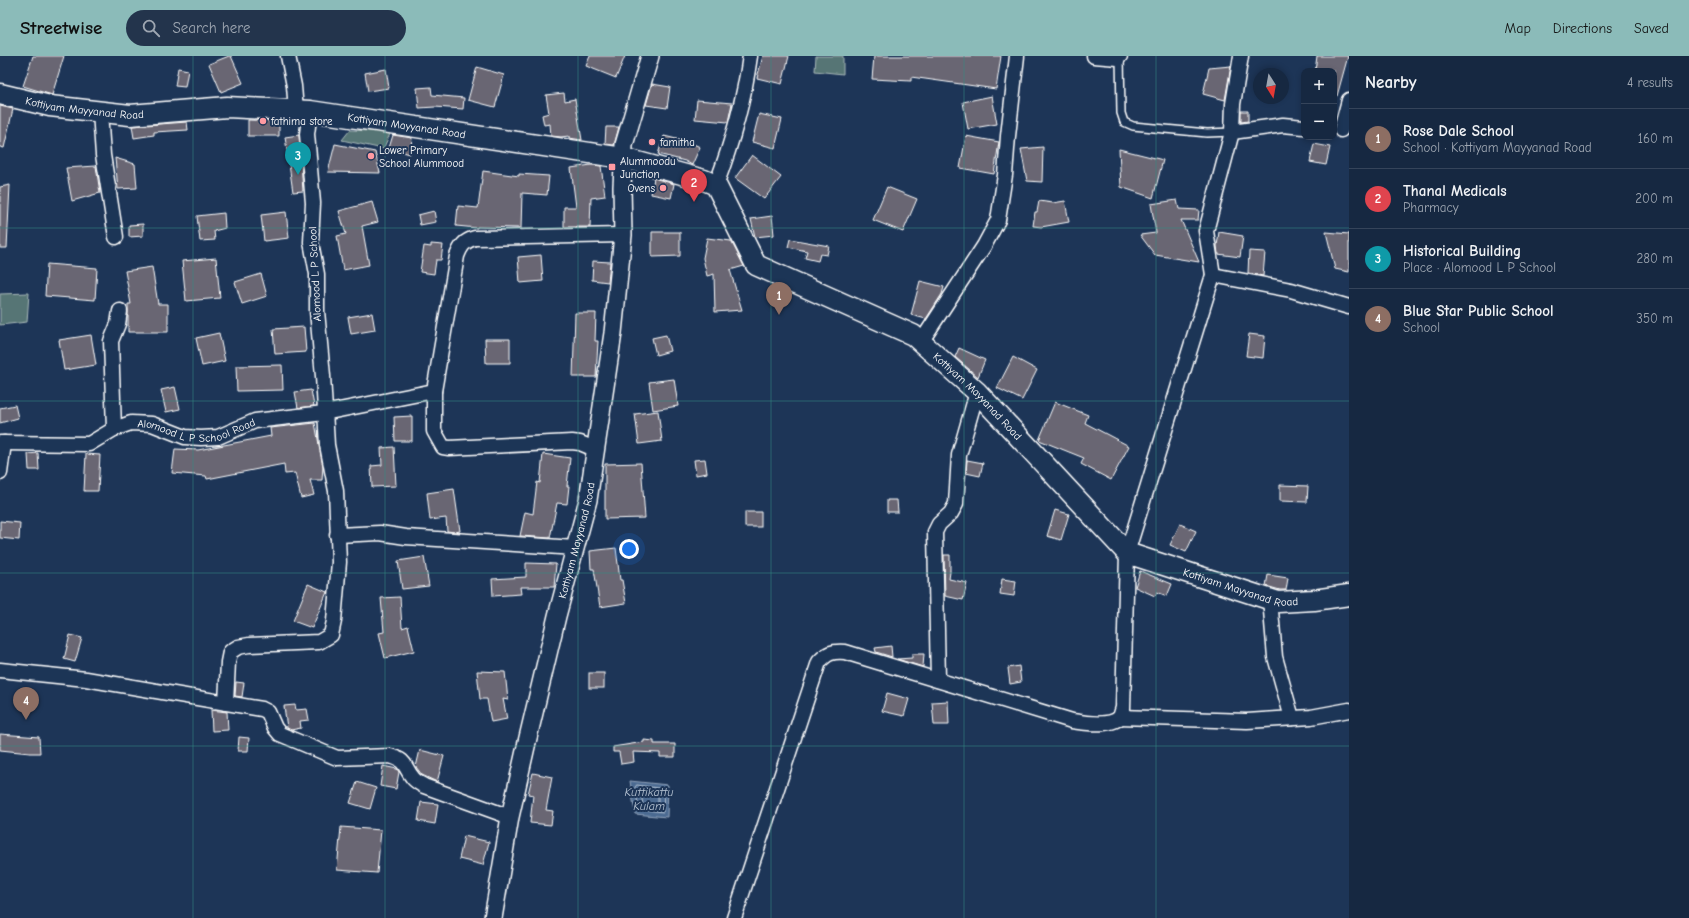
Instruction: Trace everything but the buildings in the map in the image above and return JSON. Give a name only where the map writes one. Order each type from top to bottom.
[{"type":"main road","name":"Kottiyam Mayyanad Road","points":[[0,94],[50,106],[130,115],[227,107],[303,110],[623,158],[716,185],[756,265],[912,335],[977,392],[1128,553],[1270,599],[1286,602],[1349,595]]},
{"type":"street","name":"Alomood L P School","points":[[226,702],[230,652],[238,647],[250,645],[319,642],[331,635],[334,621],[339,562],[336,491],[327,445],[324,413],[323,376],[317,311],[317,274],[311,242],[313,203],[307,134],[303,110],[294,86],[288,56]]},
{"type":"street","name":"Kottiyam Mayyanad Road","points":[[493,918],[510,817],[550,645],[588,500],[613,333],[623,235],[622,187],[624,145],[650,56]]},
{"type":"street","points":[[716,185],[731,142],[747,76],[750,56]]},
{"type":"street","points":[[921,342],[984,246],[998,220],[1005,175],[1017,56]]},
{"type":"street","points":[[1094,56],[1111,58],[1118,58],[1120,56]]},
{"type":"street","points":[[1120,717],[1123,708],[1128,553],[1213,275],[1206,232],[1232,132],[1233,104],[1241,56]]},
{"type":"street","points":[[1342,130],[1349,100]]},
{"type":"street","points":[[100,112],[104,155],[116,237]]},
{"type":"street","points":[[1232,132],[1283,124],[1301,127]]},
{"type":"street","points":[[596,449],[580,443],[572,442],[449,448],[442,447],[434,431],[434,391],[457,256],[460,247],[467,240],[475,238],[623,235]]},
{"type":"street","points":[[1213,275],[1291,290],[1349,307]]},
{"type":"street","points":[[114,430],[111,341],[118,324],[120,311]]},
{"type":"street","name":"Alomood L P School Road","points":[[2,443],[89,444],[114,430],[131,423],[152,424],[185,437],[218,437],[255,422],[324,413],[434,391]]},
{"type":"street","points":[[938,680],[936,532],[939,524],[951,513],[956,504],[960,455],[977,392]]},
{"type":"street","points":[[0,473],[2,443]]},
{"type":"street","points":[[337,535],[380,533],[406,537],[575,548]]},
{"type":"street","points":[[1270,599],[1275,657],[1292,718]]},
{"type":"street","points":[[734,918],[819,662],[826,654],[834,651],[845,652],[1072,721],[1104,723],[1113,721],[1120,717],[1247,721],[1311,717],[1349,710]]},
{"type":"street","points":[[0,670],[86,679],[262,709],[268,712],[275,728],[280,734],[337,758],[390,756],[398,758],[405,763],[414,780],[424,786],[510,817]]},
{"type":"lane","points":[[1120,56],[1120,113],[1124,122],[1133,126],[1207,133],[1232,132]]},
{"type":"green space","points":[[816,56],[843,56],[843,74],[815,71]]},
{"type":"green space","points":[[350,130],[391,132],[383,149],[342,140]]},
{"type":"green space","points":[[29,293],[27,322],[0,325],[0,294]]},
{"type":"water","name":"Kuttikattu Kulam","points":[[630,781],[668,785],[667,817],[635,814]]},
{"type":"place","name":"fathima store","points":[[263,121]]},
{"type":"place","name":"famitha","points":[[652,142]]},
{"type":"place","name":"Lower Primary School Alummood","points":[[371,156]]},
{"type":"place","name":"Alummoodu Junction","points":[[612,167]]},
{"type":"place","name":"Historical Building","points":[[298,175]]},
{"type":"place","name":"Ovens","points":[[663,188]]},
{"type":"place","name":"Thanal Medicals","points":[[694,202]]},
{"type":"place","name":"Rose Dale School","points":[[779,315]]},
{"type":"place","name":"Blue Star Public School","points":[[26,720]]}]
